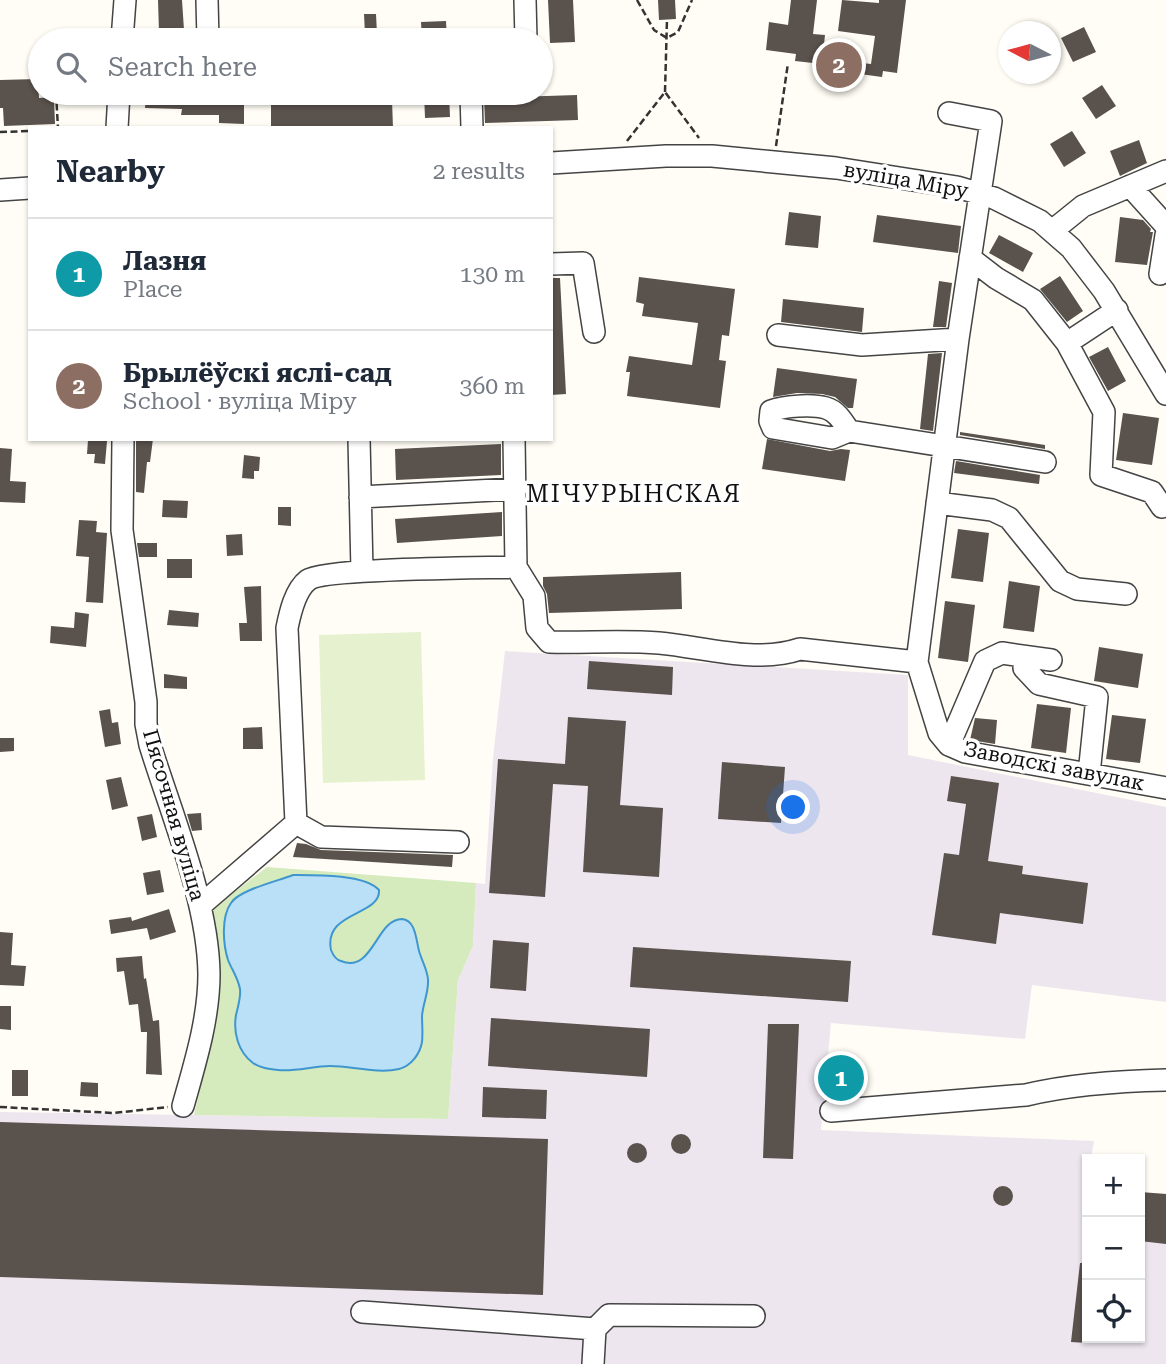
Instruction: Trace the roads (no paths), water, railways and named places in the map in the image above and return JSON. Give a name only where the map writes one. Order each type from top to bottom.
[{"type":"street","points":[[123,28],[124,0]]},
{"type":"street","points":[[207,0],[208,28]]},
{"type":"street","points":[[525,0],[526,28]]},
{"type":"street","points":[[117,126],[118,105]]},
{"type":"street","points":[[471,105],[472,126]]},
{"type":"street","points":[[514,441],[516,567],[534,596],[537,628],[550,642],[660,643],[692,649],[766,655],[785,654],[800,649],[917,662],[943,446],[991,121],[949,113]]},
{"type":"street","name":"вуліца Міру","points":[[553,163],[712,156],[836,168],[979,192],[1017,207],[1071,248],[1116,310],[1166,394]]},
{"type":"street","points":[[1052,231],[1083,206],[1166,172]]},
{"type":"street","points":[[1130,186],[1166,226]]},
{"type":"street","points":[[0,190],[28,188]]},
{"type":"street","points":[[1160,274],[1166,235]]},
{"type":"street","points":[[970,258],[996,278],[1033,300],[1067,342],[1104,412],[1101,475],[1152,492],[1162,507]]},
{"type":"street","points":[[553,264],[583,263],[594,332]]},
{"type":"street","points":[[1067,342],[1116,310]]},
{"type":"street","points":[[778,335],[862,345],[958,339]]},
{"type":"street","points":[[849,431],[1045,462]]},
{"type":"street","name":"Пясочная вуліца","points":[[123,441],[122,530],[146,702],[146,724],[150,745],[201,905],[209,976],[204,1029],[183,1106]]},
{"type":"street","points":[[359,441],[362,572]]},
{"type":"street","points":[[360,497],[516,489]]},
{"type":"street","points":[[937,503],[992,510],[1009,518],[1060,581],[1077,589],[1126,594]]},
{"type":"street","points":[[296,823],[287,628],[302,586],[311,578],[362,572],[516,567]]},
{"type":"street","points":[[948,745],[985,661],[1002,653],[1051,660]]},
{"type":"street","name":"Заводскі завулак","points":[[917,662],[939,733],[948,745],[965,752],[1008,761],[1166,788]]},
{"type":"street","points":[[1024,668],[1040,684],[1097,697],[1089,774]]},
{"type":"street","points":[[201,905],[296,823]]},
{"type":"street","points":[[296,823],[321,838],[458,842]]},
{"type":"street","points":[[831,1111],[1026,1095],[1057,1087],[1120,1081],[1166,1080]]},
{"type":"street","points":[[362,1312],[594,1329],[610,1315],[754,1316]]},
{"type":"street","points":[[593,1364],[594,1329]]},
{"type":"water","points":[[293,875],[351,878],[379,890],[371,905],[335,928],[331,937],[331,950],[339,960],[352,963],[360,960],[393,921],[402,919],[411,923],[428,984],[422,1016],[421,1046],[417,1055],[407,1065],[382,1071],[330,1066],[278,1070],[256,1065],[240,1047],[235,1021],[240,989],[226,954],[224,939],[228,909],[235,898],[242,894]]},
{"type":"place","name":"Брылёўскі яслі-сад","points":[[839,65]]},
{"type":"place","name":"Лазня","points":[[841,1078]]},
{"type":"district","name":"МІЧУРЫНСКАЯ","points":[[634,494]]}]
